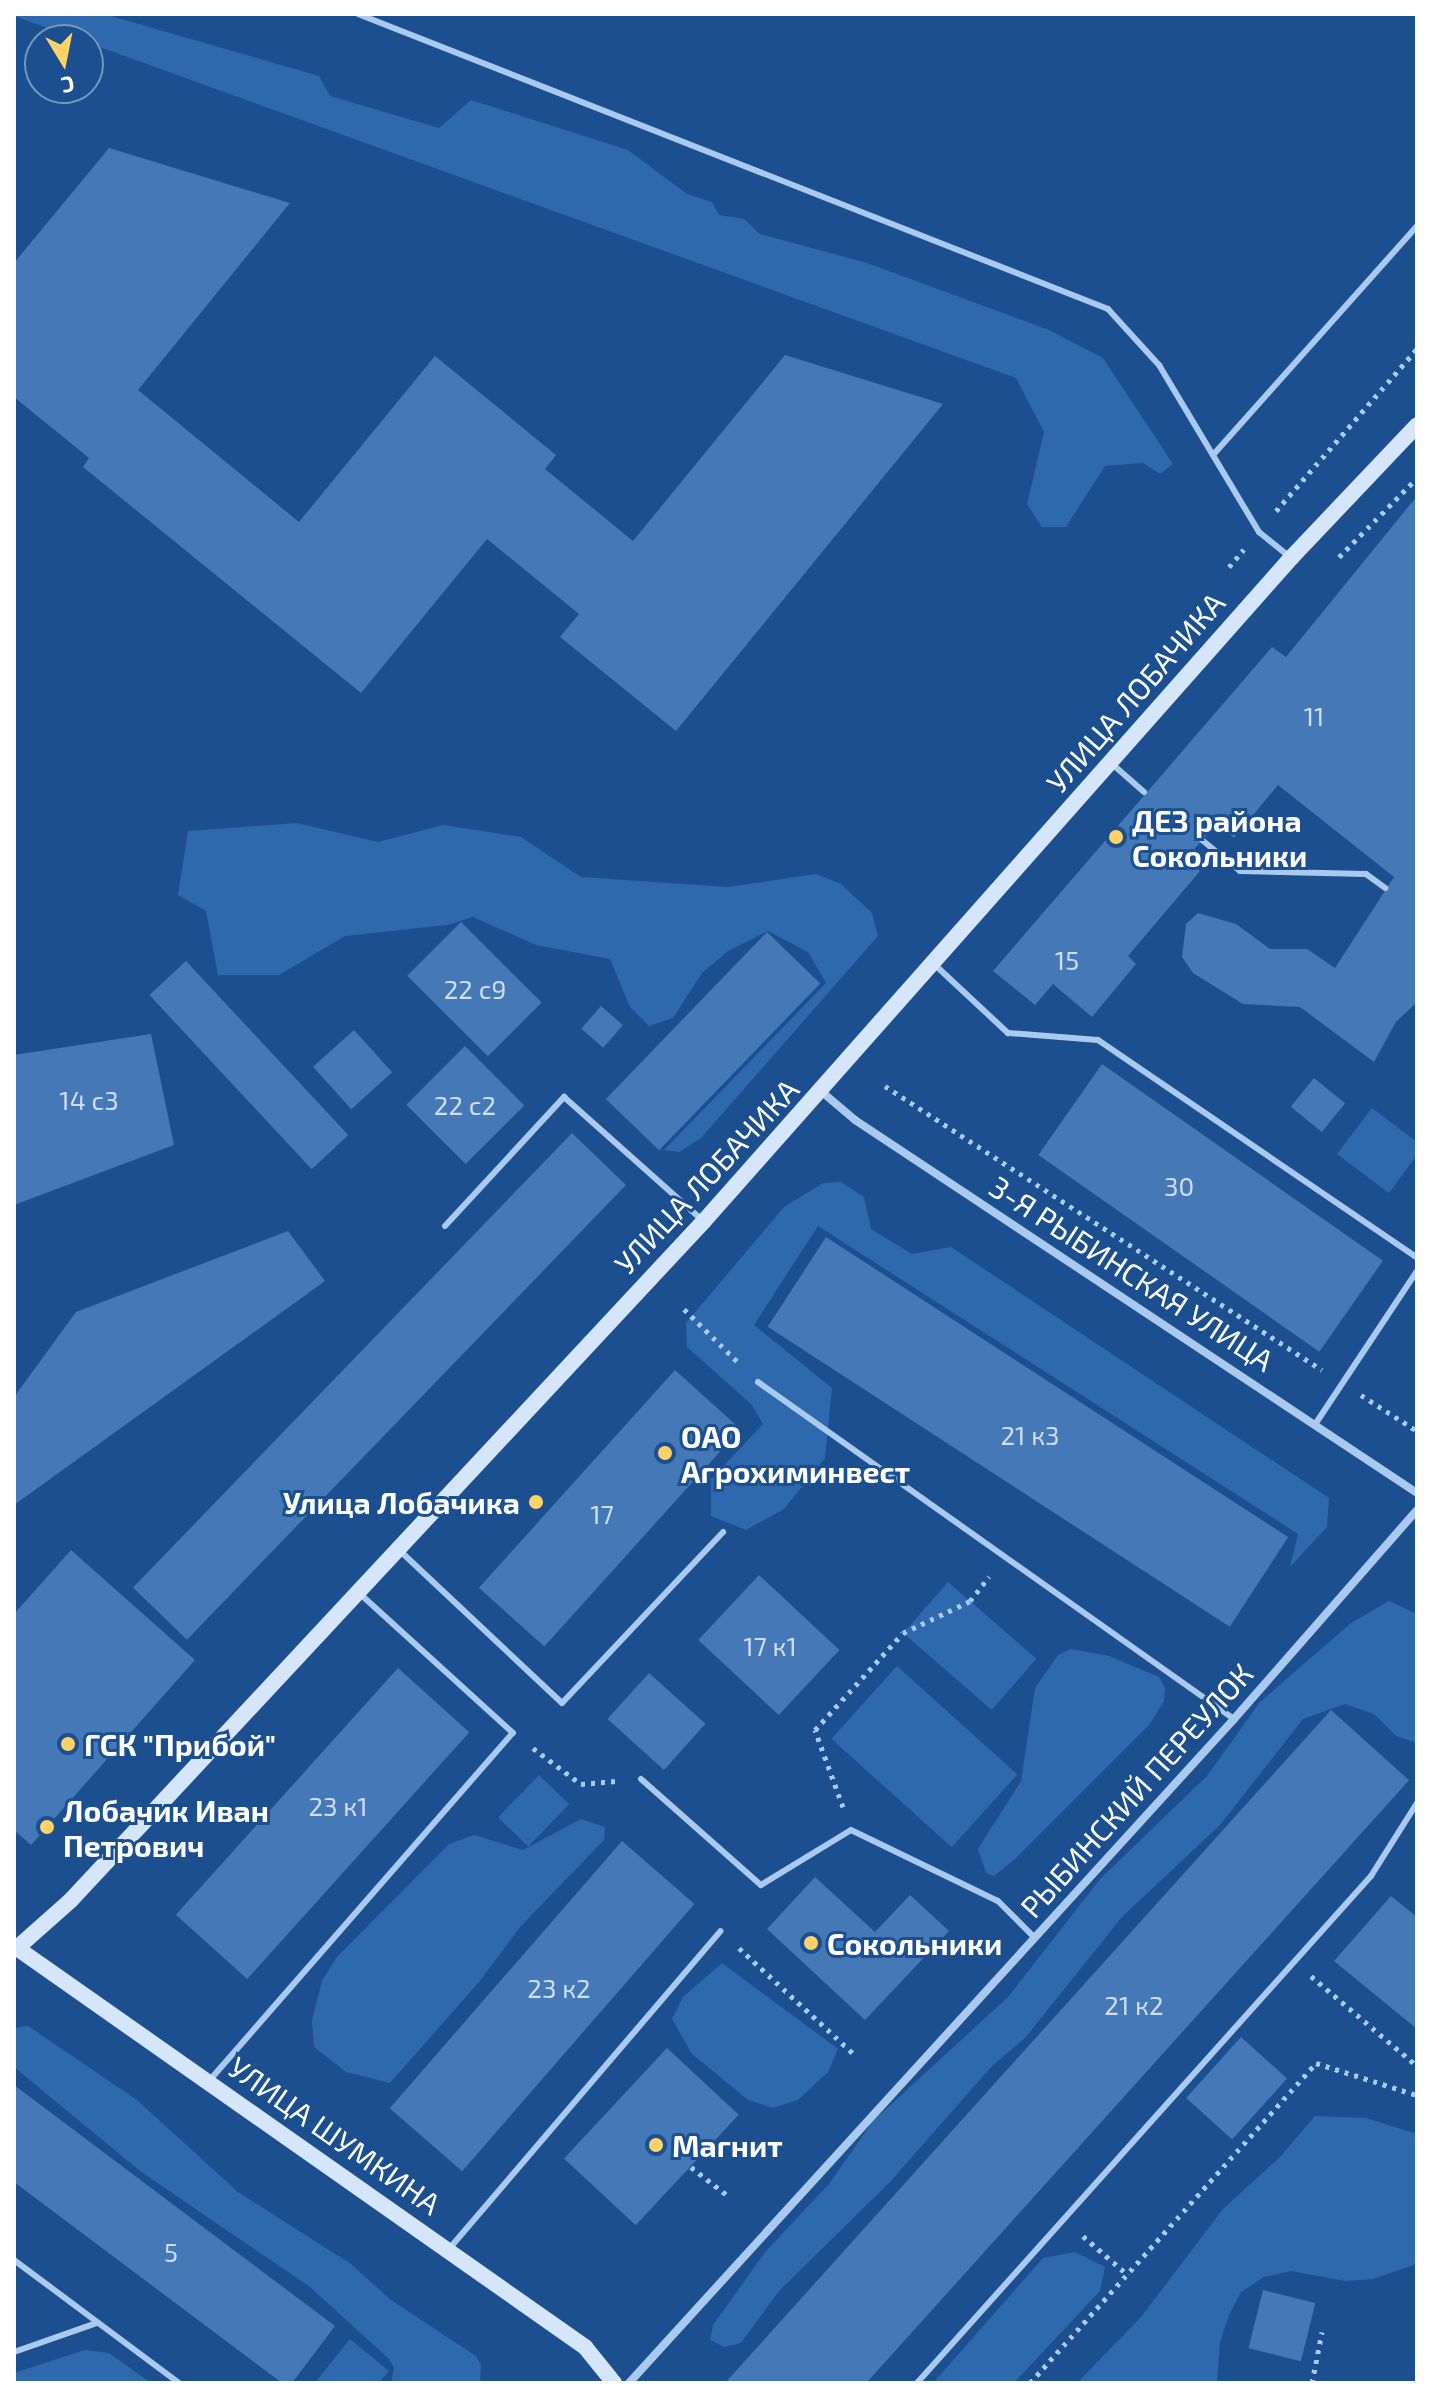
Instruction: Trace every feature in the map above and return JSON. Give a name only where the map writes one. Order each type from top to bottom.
[{"type":"street","name":"УЛИЦА ЛОБАЧИКА","points":[[15,1948],[71,1900],[355,1590],[704,1221],[935,965],[1109,762],[1291,558],[1417,425]]},
{"type":"street","name":"3-Я РЫБИНСКАЯ УЛИЦА","points":[[822,1092],[867,1129],[1316,1423],[1417,1493]]},
{"type":"street","name":"РЫБИНСКИЙ ПЕРЕУЛОК","points":[[629,2383],[1234,1719],[1417,1510]]},
{"type":"street","name":"УЛИЦА ШУМКИНА","points":[[15,1948],[585,2347],[614,2383]]},
{"type":"lane","points":[[358,14],[1108,309],[1159,365],[1259,532],[1291,558]]},
{"type":"lane","points":[[1213,455],[1417,226]]},
{"type":"lane","points":[[1109,762],[1144,792]]},
{"type":"lane","points":[[1202,840],[1240,871],[1366,874],[1385,888]]},
{"type":"lane","points":[[935,965],[1008,1033],[1098,1040],[1417,1258]]},
{"type":"lane","points":[[445,1226],[564,1097],[704,1221]]},
{"type":"lane","points":[[1316,1423],[1417,1271]]},
{"type":"lane","points":[[758,1382],[1234,1719]]},
{"type":"lane","points":[[396,1547],[562,1703],[723,1532]]},
{"type":"lane","points":[[209,2081],[513,1733],[355,1590]]},
{"type":"lane","points":[[641,1779],[761,1885],[851,1830],[998,1901],[1034,1937]]},
{"type":"lane","points":[[917,2383],[1371,1876],[1417,1803]]},
{"type":"lane","points":[[449,2249],[721,1931]]},
{"type":"lane","points":[[14,2260],[179,2383]]},
{"type":"lane","points":[[14,2352],[97,2323]]},
{"type":"path","points":[[1259,532],[1417,349]]},
{"type":"path","points":[[1339,557],[1417,478]]},
{"type":"path","points":[[885,1086],[1417,1431]]},
{"type":"path","points":[[684,1309],[758,1382]]},
{"type":"path","points":[[851,1830],[815,1730],[903,1633],[970,1601]]},
{"type":"path","points":[[513,1733],[581,1784],[641,1779]]},
{"type":"path","points":[[721,1931],[856,2056]]},
{"type":"path","points":[[1293,1961],[1417,2066]]},
{"type":"path","points":[[1030,2383],[1316,2063],[1417,2095]]},
{"type":"path","points":[[691,2167],[727,2195]]},
{"type":"path","points":[[1064,2218],[1128,2275]]},
{"type":"path","points":[[1312,2383],[1322,2332]]},
{"type":"shaded area","points":[[104,14],[319,76],[330,96],[439,128],[471,100],[628,150],[687,194],[712,202],[719,215],[744,219],[760,234],[867,263],[1049,330],[1103,358],[1173,464],[1160,474],[1143,463],[1105,466],[1066,527],[1042,527],[1027,504],[1044,432],[1016,378],[104,49],[104,24],[36,24],[14,16]]},
{"type":"shaded area","points":[[297,823],[378,842],[443,825],[521,837],[581,877],[728,887],[816,874],[841,884],[872,913],[878,936],[701,1138],[679,1152],[664,1150],[826,983],[808,952],[768,931],[728,951],[702,973],[673,1018],[649,1026],[630,1007],[610,959],[536,945],[473,917],[447,925],[345,936],[279,975],[218,975],[206,911],[178,895],[188,831]]},
{"type":"shaded area","points":[[1372,1108],[1417,1142],[1417,1155],[1389,1193],[1337,1154]]},
{"type":"shaded area","points":[[841,1182],[864,1197],[871,1229],[912,1254],[951,1247],[1329,1498],[1327,1527],[1290,1567],[1298,1534],[818,1226],[754,1325],[832,1388],[825,1458],[784,1509],[746,1530],[711,1516],[711,1479],[763,1424],[752,1405],[687,1347],[686,1323],[784,1207],[823,1183]]},
{"type":"shaded area","points":[[948,1582],[1036,1659],[992,1710],[903,1633]]},
{"type":"shaded area","points":[[1389,1601],[1417,1614],[1417,1743],[1396,1736],[1374,1714],[1345,1704],[1303,1719],[1220,1825],[1122,1917],[1025,2038],[991,2067],[890,2182],[779,2291],[741,2343],[724,2347],[710,2340],[713,2325],[766,2251],[829,2184],[873,2121],[1008,1997],[1101,1878],[1207,1776],[1260,1702],[1351,1623]]},
{"type":"shaded area","points":[[1071,1649],[1109,1656],[1159,1677],[1165,1688],[1164,1701],[1150,1724],[1016,1858],[994,1876],[986,1873],[978,1849],[1021,1781],[1035,1688],[1058,1655]]},
{"type":"shaded area","points":[[897,1666],[1017,1774],[952,1847],[831,1739]]},
{"type":"shaded area","points":[[539,1775],[569,1804],[528,1847],[498,1817]]},
{"type":"shaded area","points":[[581,1819],[605,1827],[604,1840],[521,1926],[479,1982],[390,2083],[346,2072],[314,2047],[312,2020],[322,1981],[336,1958],[449,1844],[474,1835],[523,1850]]},
{"type":"shaded area","points":[[722,1963],[838,2049],[828,2072],[798,2100],[773,2108],[748,2100],[692,2054],[672,2019],[683,1997]]},
{"type":"shaded area","points":[[28,2026],[137,2100],[238,2192],[351,2264],[391,2300],[476,2356],[481,2365],[480,2383],[391,2383],[394,2368],[389,2359],[310,2287],[140,2171],[14,2067],[14,2028]]},
{"type":"shaded area","points":[[1315,2116],[1366,2118],[1417,2134],[1417,2264],[1373,2279],[1345,2281],[1291,2271],[1264,2277],[1241,2292],[1229,2315],[1220,2342],[1217,2383],[1077,2383],[1141,2317],[1223,2209],[1280,2157]]},
{"type":"shaded area","points":[[1075,2252],[1105,2267],[1100,2291],[1014,2383],[933,2383],[1043,2258]]},
{"type":"shaded area","points":[[350,2339],[389,2371],[379,2383],[321,2383],[317,2380]]},
{"type":"shaded area","points":[[85,2350],[109,2353],[151,2383],[14,2383],[14,2373]]},
{"type":"building","points":[[109,148],[290,203],[138,390],[299,522],[435,356],[556,455],[545,469],[633,541],[785,355],[943,404],[676,731],[560,637],[579,614],[487,539],[361,693],[83,467],[89,458],[14,397],[14,263]]},
{"type":"building","points":[[1417,496],[1417,1002],[1396,1022],[1374,1062],[1300,1007],[1243,1004],[1193,973],[1182,957],[1186,924],[1198,913],[1236,924],[1270,949],[1307,949],[1335,968],[1394,877],[1278,785],[1234,838],[1216,824],[1186,859],[1200,871],[1128,956],[1136,964],[1092,1017],[1053,984],[1035,1005],[993,971],[1272,647],[1286,657]]},
{"type":"building","points":[[461,922],[542,1003],[488,1056],[407,976]]},
{"type":"building","points":[[767,932],[820,983],[659,1150],[606,1099]]},
{"type":"building","points":[[186,961],[348,1135],[312,1169],[149,995]]},
{"type":"building","points":[[601,1006],[623,1025],[603,1048],[581,1029]]},
{"type":"building","points":[[354,1030],[392,1072],[351,1109],[313,1067]]},
{"type":"building","points":[[151,1034],[174,1145],[14,1205],[14,1055]]},
{"type":"building","points":[[465,1046],[524,1105],[466,1164],[406,1105]]},
{"type":"building","points":[[1102,1064],[1383,1261],[1319,1352],[1038,1155]]},
{"type":"building","points":[[1314,1078],[1345,1103],[1322,1132],[1291,1107]]},
{"type":"building","points":[[572,1133],[626,1185],[187,1640],[133,1588]]},
{"type":"building","points":[[288,1231],[325,1281],[14,1505],[14,1397],[76,1312]]},
{"type":"building","points":[[826,1237],[1288,1537],[1230,1627],[768,1327]]},
{"type":"building","points":[[675,1370],[740,1429],[544,1647],[479,1588]]},
{"type":"building","name":"ГСК \"Прибой\"","points":[[71,1550],[195,1660],[31,1845],[14,1830],[14,1614]]},
{"type":"building","points":[[759,1575],[839,1650],[779,1715],[698,1640]]},
{"type":"building","points":[[398,1668],[469,1732],[247,1979],[176,1915]]},
{"type":"building","points":[[649,1673],[705,1724],[664,1770],[608,1719]]},
{"type":"building","points":[[1331,1710],[1409,1780],[866,2383],[725,2383]]},
{"type":"building","points":[[622,1841],[694,1904],[462,2171],[390,2108]]},
{"type":"building","points":[[815,1877],[875,1932],[910,1895],[949,1931],[865,2020],[767,1929]]},
{"type":"building","points":[[1391,1896],[1417,1917],[1417,2029],[1334,1961]]},
{"type":"building","points":[[1241,2037],[1287,2078],[1232,2139],[1186,2098]]},
{"type":"building","points":[[667,2048],[739,2115],[636,2225],[564,2158]]},
{"type":"building","points":[[14,2085],[335,2326],[292,2383],[282,2383],[14,2182]]},
{"type":"building","points":[[1263,2290],[1315,2303],[1301,2361],[1248,2348]]},
{"type":"place","name":"ДЕЗ района Сокольники","points":[[1116,837]]},
{"type":"place","name":"ОАО Агрохиминвест","points":[[665,1453]]},
{"type":"place","name":"Улица Лобачика","points":[[536,1502]]},
{"type":"place","name":"ГСК \"Прибой\"","points":[[68,1744]]},
{"type":"place","name":"Лобачик Иван Петрович","points":[[47,1827]]},
{"type":"place","name":"Сокольники","points":[[811,1943]]},
{"type":"place","name":"Магнит","points":[[656,2145]]}]
